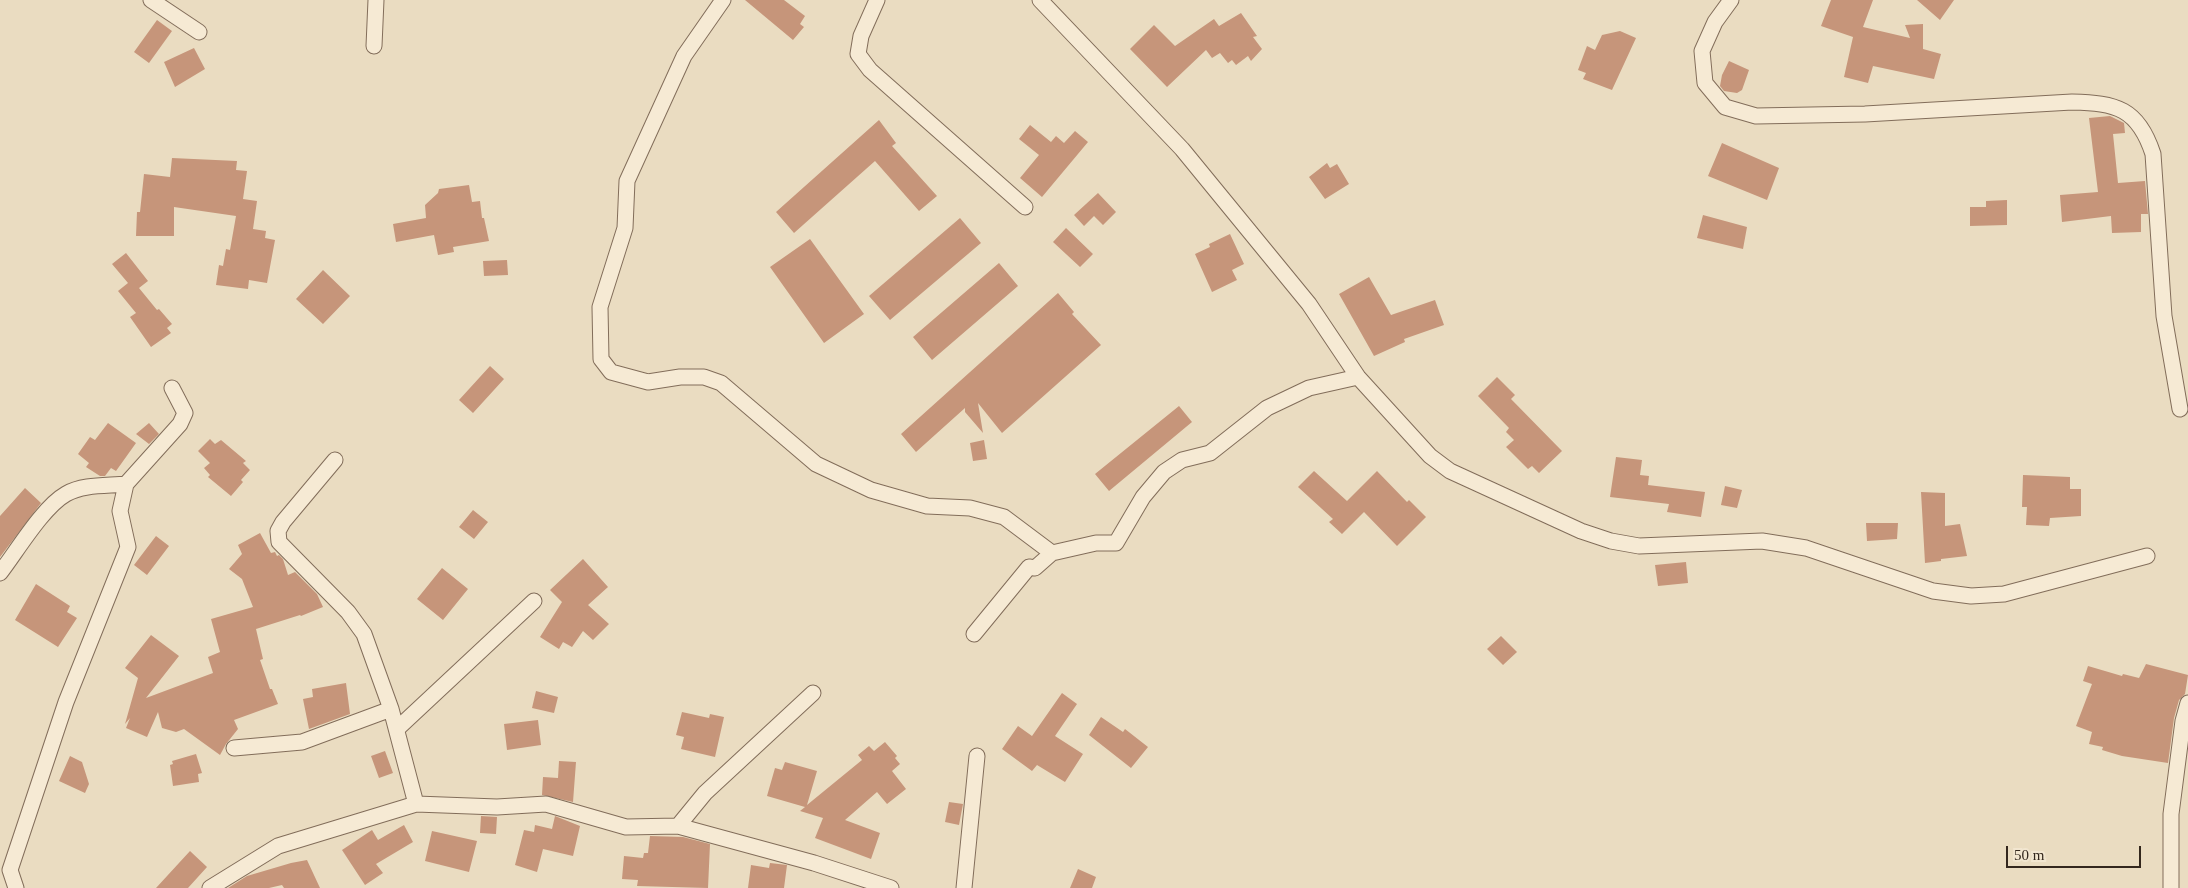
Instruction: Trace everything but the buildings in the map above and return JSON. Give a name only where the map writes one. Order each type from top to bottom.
[{"type":"street","points":[[151,0],[200,32]]},
{"type":"street","points":[[374,46],[376,0]]},
{"type":"street","points":[[723,0],[684,56],[627,181],[625,228],[600,307],[601,359],[611,372],[648,382],[704,377],[721,383],[816,464],[871,490],[927,506],[970,508],[1004,517],[1052,553]]},
{"type":"street","points":[[877,0],[861,36],[858,54],[870,70],[1025,207]]},
{"type":"street","points":[[1040,0],[1182,149],[1309,304],[1358,377],[1430,456],[1450,471],[1581,532],[1611,540],[1639,546],[1762,541],[1806,548],[1933,591],[1971,596],[2004,594],[2147,556]]},
{"type":"street","points":[[1731,0],[1714,22],[1702,51],[1705,83],[1725,107],[1756,116],[1865,114],[2072,102],[2103,103],[2123,110],[2147,135],[2153,154],[2164,316],[2180,409]]},
{"type":"street","points":[[974,634],[1029,568],[1035,568],[1052,553],[1096,543],[1116,543],[1143,497],[1164,472],[1182,460],[1210,453],[1267,408],[1309,388],[1358,377]]},
{"type":"street","points":[[16,888],[5,866],[66,702],[128,547],[120,510],[126,484],[180,424],[184,413],[172,388]]},
{"type":"street","points":[[335,460],[283,522],[278,531],[279,542],[348,612],[364,634],[391,709],[416,804]]},
{"type":"street","points":[[0,573],[48,510],[66,494],[83,488],[126,484]]},
{"type":"street","points":[[397,729],[534,601]]},
{"type":"street","points":[[678,826],[705,793],[813,693]]},
{"type":"street","points":[[2171,888],[2170,814],[2183,721],[2188,703]]},
{"type":"street","points":[[234,748],[302,742],[391,709]]},
{"type":"street","points":[[964,888],[977,756]]},
{"type":"street","points":[[210,888],[278,846],[416,804],[497,807],[546,804],[626,827],[678,826],[814,863],[891,888]]}]
